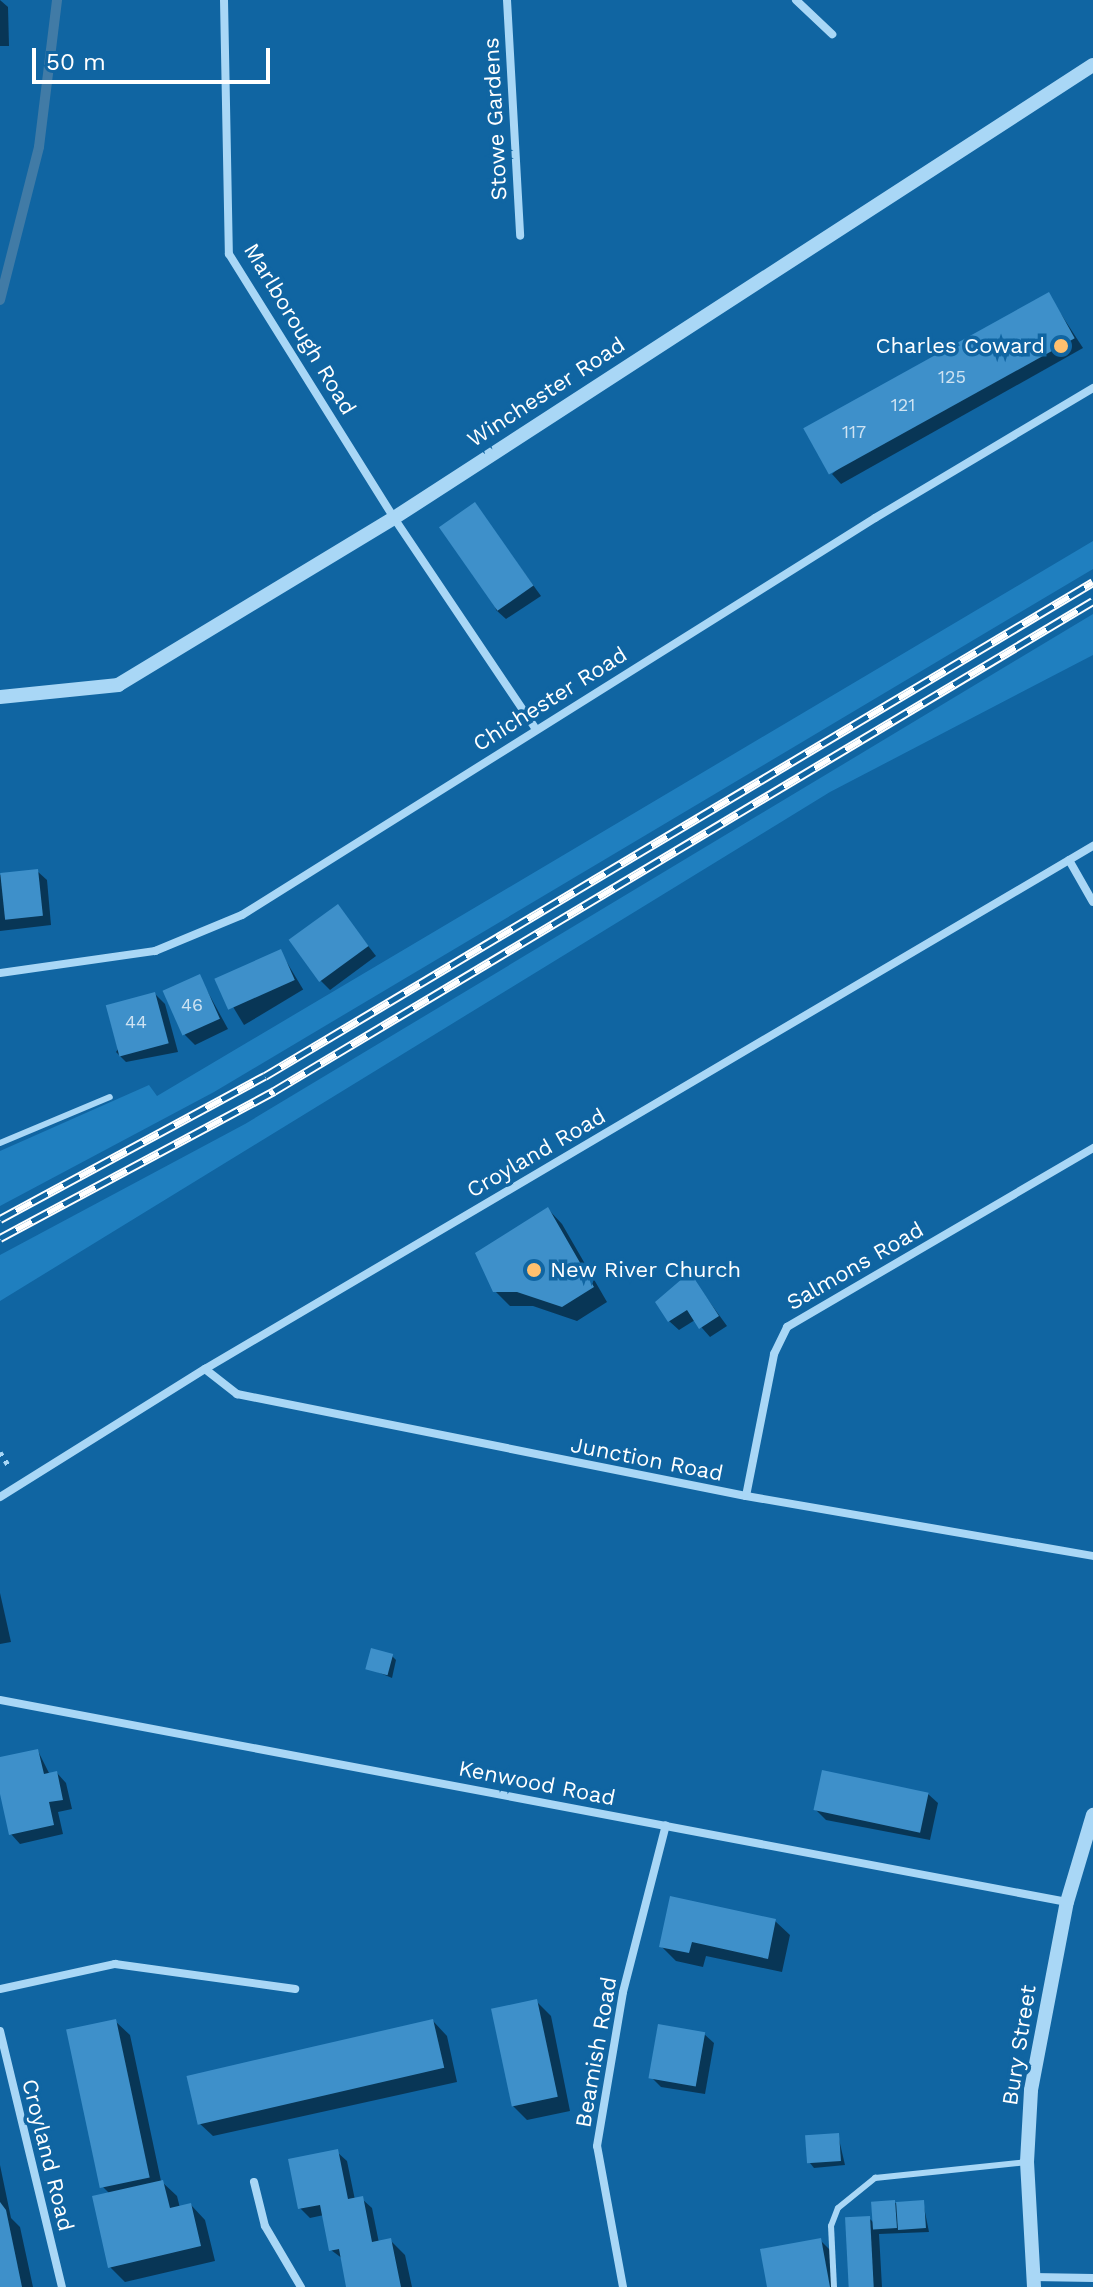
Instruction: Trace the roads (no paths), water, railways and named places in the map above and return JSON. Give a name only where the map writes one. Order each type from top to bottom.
[{"type":"street","name":"Marlborough Road","points":[[224,0],[229,254],[394,518],[535,728]]},
{"type":"street","name":"Stowe Gardens","points":[[507,0],[520,236]]},
{"type":"street","points":[[796,0],[832,34]]},
{"type":"street","name":"Winchester Road","points":[[0,697],[118,685],[394,518],[1093,65]]},
{"type":"street","name":"Chichester Road","points":[[0,973],[155,951],[242,915],[535,728],[1093,388]]},
{"type":"street","name":"Croyland Road","points":[[0,1497],[205,1369],[1093,846]]},
{"type":"street","points":[[1069,860],[1093,902]]},
{"type":"street","name":"Salmons Road","points":[[746,1496],[774,1354],[787,1327],[1093,1148]]},
{"type":"street","name":"Junction Road","points":[[205,1369],[237,1394],[746,1496],[1093,1556]]},
{"type":"street","name":"Kenwood Road","points":[[0,1700],[1067,1902]]},
{"type":"street","name":"Bury Street","points":[[1033,2282],[1027,2162],[1031,2090],[1067,1902],[1093,1815]]},
{"type":"street","name":"Beamish Road","points":[[623,2287],[597,2146],[623,1992],[666,1825]]},
{"type":"street","points":[[0,1989],[115,1964],[295,1989]]},
{"type":"street","name":"Croyland Road","points":[[0,2031],[62,2287]]},
{"type":"street","points":[[254,2182],[265,2226],[301,2287]]},
{"type":"street","points":[[1033,2282],[1093,2278]]},
{"type":"lane","points":[[0,1143],[110,1097]]},
{"type":"lane","points":[[834,2287],[831,2226],[838,2208],[875,2178],[1027,2162]]},
{"type":"waterway","points":[[0,300],[39,147],[57,0]]},
{"type":"railway","points":[[0,1219],[265,1076],[1093,582]]},
{"type":"railway","points":[[0,1238],[274,1091],[1093,601]]},
{"type":"place","name":"Charles Coward","points":[[1061,346]]},
{"type":"place","name":"New River Church","points":[[534,1270]]}]
